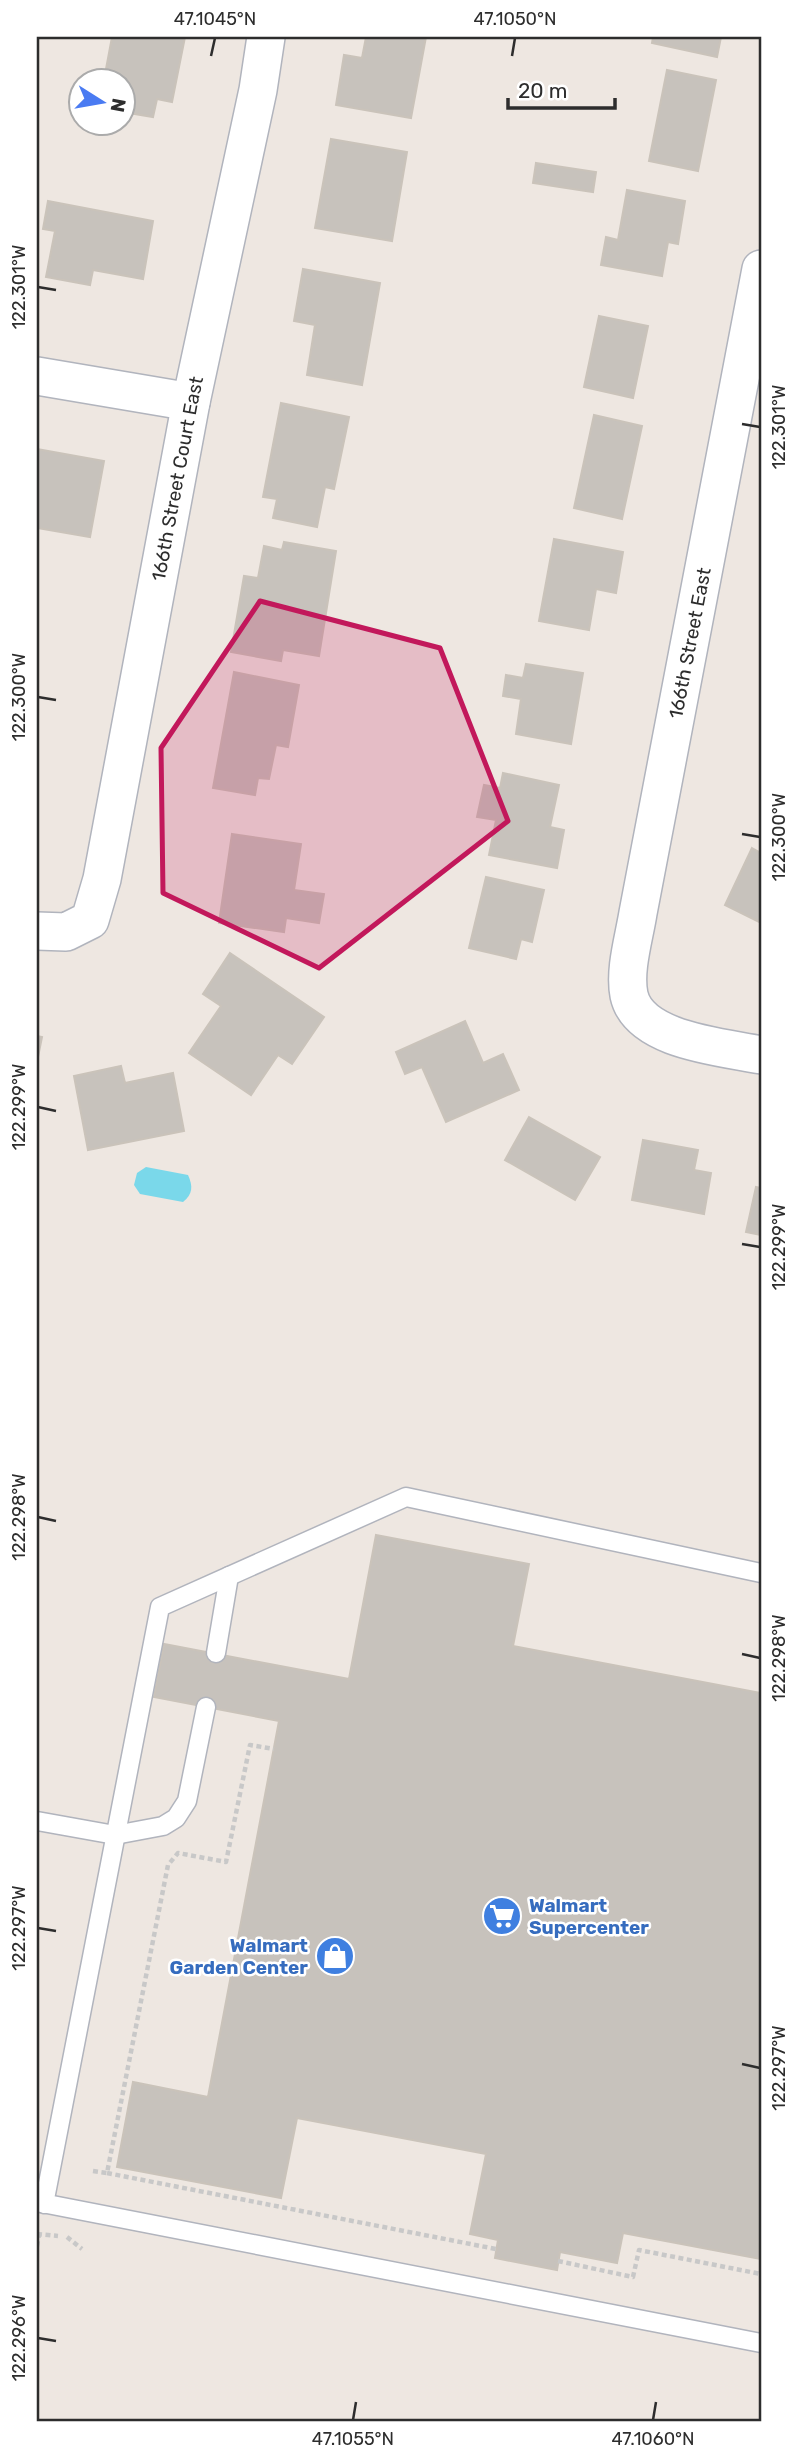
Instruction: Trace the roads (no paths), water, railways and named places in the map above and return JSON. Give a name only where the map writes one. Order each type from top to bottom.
[{"type":"street","name":"166th Street Court East","points":[[37,931],[66,932],[90,919],[103,878],[191,402],[255,104],[266,37]]},
{"type":"street","name":"166th Street East","points":[[761,269],[638,913],[629,974],[629,996],[641,1015],[658,1031],[687,1040],[761,1055]]},
{"type":"street","points":[[37,376],[191,402]]},
{"type":"lane","points":[[761,1573],[406,1497],[160,1607],[40,2203],[761,2343]]},
{"type":"lane","points":[[216,1653],[229,1576]]},
{"type":"lane","points":[[37,1821],[115,1835],[163,1826],[176,1818],[187,1801],[206,1707]]},
{"type":"water","points":[[146,1167],[188,1175],[191,1186],[189,1196],[183,1202],[140,1194],[134,1185],[137,1173]]},
{"type":"place","name":"Walmart Supercenter","points":[[502,1916]]},
{"type":"place","name":"Walmart Garden Center","points":[[335,1956]]}]
